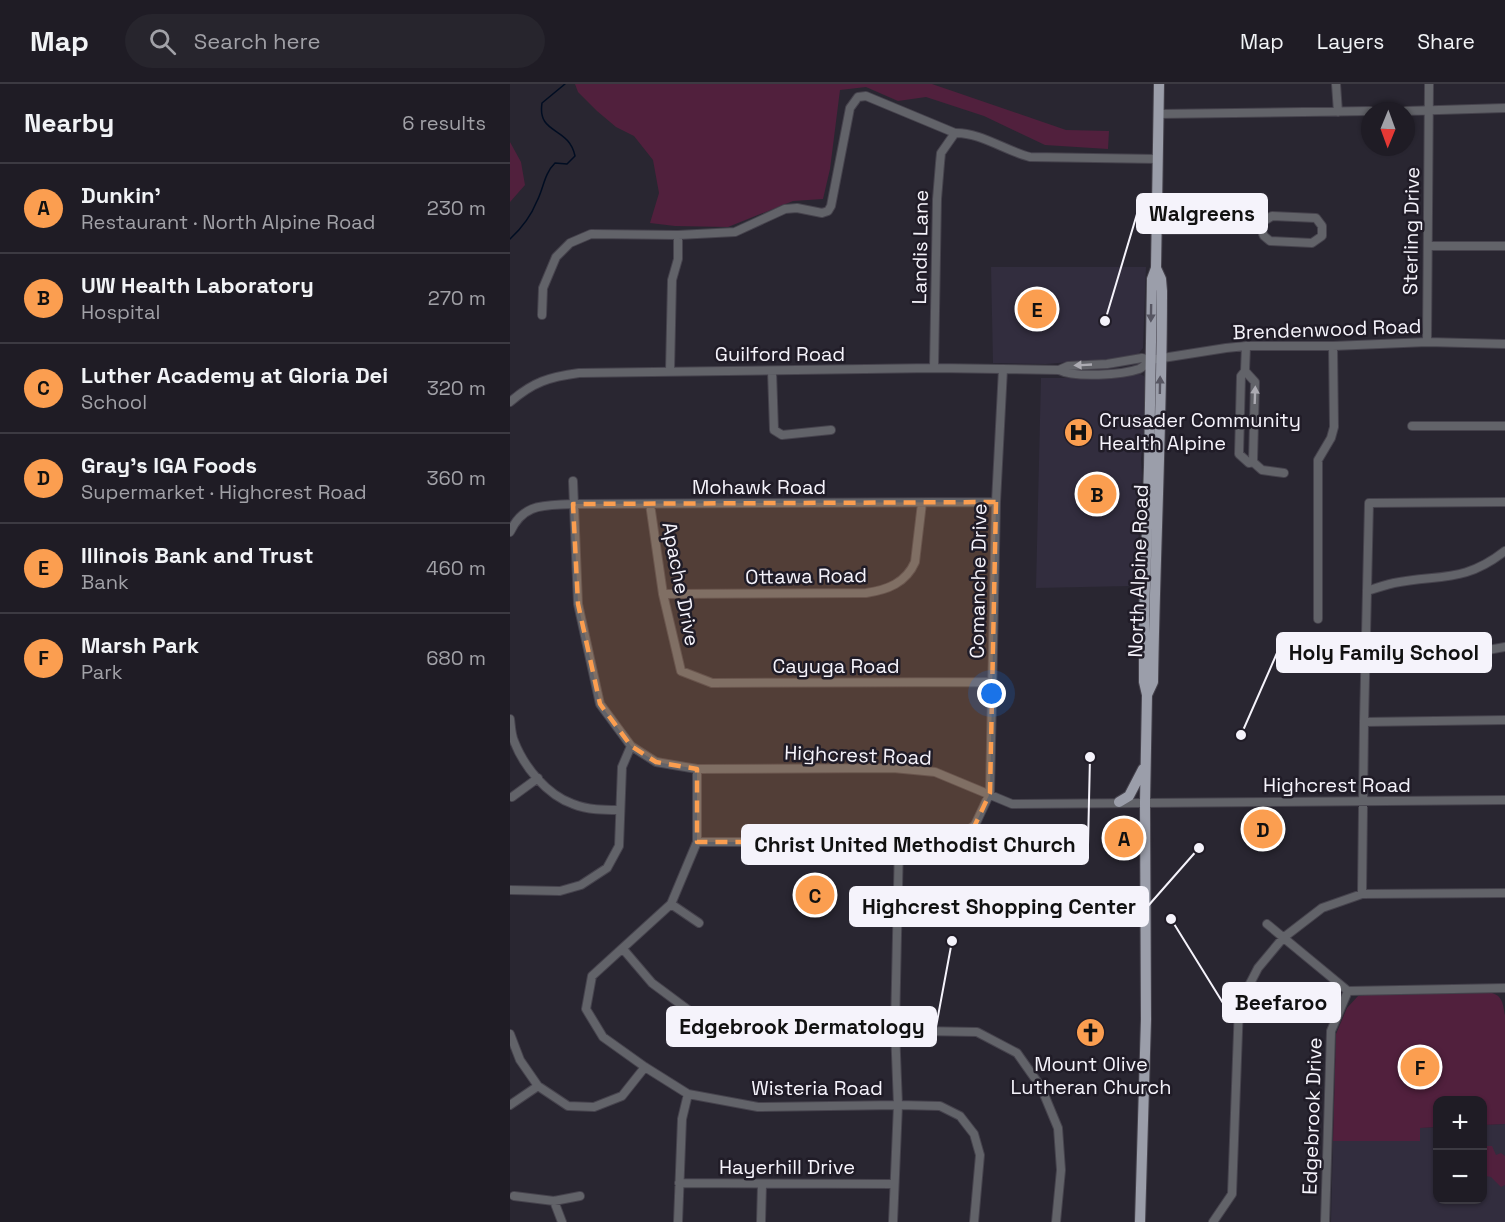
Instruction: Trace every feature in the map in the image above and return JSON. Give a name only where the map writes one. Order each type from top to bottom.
[{"type":"main road","name":"North Alpine Road","points":[[1140,1222],[1146,1019],[1145,802],[1148,695],[1144,682],[1144,615],[1155,359],[1152,279],[1156,268],[1159,84]]},
{"type":"main road","points":[[1119,802],[1129,796],[1137,785],[1146,764]]},
{"type":"street","points":[[1336,84],[1338,111]]},
{"type":"street","name":"Sterling Drive","points":[[1427,342],[1429,84]]},
{"type":"street","points":[[542,315],[543,288],[556,257],[570,243],[591,234],[678,235],[735,232],[785,209],[797,208],[822,213],[828,211],[831,206],[850,108],[858,98],[866,96],[955,133],[970,134],[1030,158],[1158,159]]},
{"type":"street","points":[[1415,111],[1505,108]]},
{"type":"street","points":[[1158,114],[1361,111]]},
{"type":"street","name":"Landis Lane","points":[[934,368],[937,199],[940,163],[941,153],[955,133]]},
{"type":"street","points":[[1272,216],[1311,217],[1321,223],[1323,232],[1320,239],[1312,243],[1274,243],[1266,239],[1261,229],[1264,221],[1272,216]]},
{"type":"street","points":[[1156,230],[1261,229]]},
{"type":"street","points":[[670,371],[672,279],[678,259],[678,235]]},
{"type":"street","points":[[1428,246],[1505,246]]},
{"type":"street","name":"Brendenwood Road","points":[[1155,359],[1246,346],[1333,346],[1427,342],[1505,344]]},
{"type":"street","points":[[1246,346],[1245,371],[1241,376],[1239,454],[1262,470],[1284,473]]},
{"type":"street","points":[[1318,619],[1318,460],[1331,438],[1334,427],[1333,346]]},
{"type":"street","name":"Guilford Road","points":[[510,402],[532,385],[559,375],[579,373],[934,368],[1059,370],[1068,366],[1107,364],[1142,358],[1155,359]]},
{"type":"street","name":"Comanche Drive","points":[[990,794],[996,502],[1003,369]]},
{"type":"street","points":[[772,371],[774,430],[782,435],[831,430]]},
{"type":"street","points":[[1245,371],[1255,382],[1253,462]]},
{"type":"street","points":[[1412,426],[1505,426]]},
{"type":"street","name":"Highcrest Road","points":[[573,481],[578,604],[600,704],[632,746],[656,762],[697,769],[893,768],[935,772],[1012,804],[1505,800]]},
{"type":"street","name":"Mohawk Road","points":[[510,532],[524,512],[534,507],[573,504],[996,502]]},
{"type":"street","points":[[1362,894],[1369,503],[1505,502]]},
{"type":"street","name":"Ottawa Road","points":[[663,594],[866,593],[880,591],[902,580],[912,569],[915,562],[922,503]]},
{"type":"street","name":"Apache Drive","points":[[650,504],[663,594],[681,671]]},
{"type":"street","points":[[1367,591],[1395,583],[1444,578],[1467,572],[1488,564],[1505,551]]},
{"type":"street","points":[[1365,662],[1455,656],[1505,647]]},
{"type":"street","name":"Cayuga Road","points":[[681,671],[712,683],[993,682]]},
{"type":"street","points":[[510,718],[513,740],[524,762],[555,794],[573,804],[596,810],[619,810]]},
{"type":"street","points":[[1364,722],[1505,720]]},
{"type":"street","points":[[510,890],[560,891],[581,885],[607,868],[619,846],[622,767],[632,746]]},
{"type":"street","name":"Wisteria Road","points":[[697,769],[697,842],[671,904],[592,976],[586,1009],[603,1038],[688,1094],[758,1107],[940,1106],[960,1116],[974,1134],[980,1155],[974,1222]]},
{"type":"street","points":[[512,797],[538,778]]},
{"type":"street","points":[[697,842],[954,842],[975,825],[990,794]]},
{"type":"street","points":[[893,1222],[898,1105],[895,1029],[899,842]]},
{"type":"street","points":[[1213,1222],[1232,1194],[1239,1005],[1258,968],[1283,938],[1322,908],[1362,894],[1505,893]]},
{"type":"street","points":[[671,904],[699,923]]},
{"type":"street","points":[[1267,924],[1348,991],[1505,988]]},
{"type":"street","points":[[623,949],[652,983],[691,1012],[753,1028],[977,1032],[1017,1053],[1041,1087],[1058,1128],[1061,1170],[1056,1222]]},
{"type":"street","name":"Edgebrook Drive","points":[[1325,1222],[1331,1031],[1348,991]]},
{"type":"street","points":[[510,1034],[520,1059],[538,1086],[568,1106],[594,1107],[622,1096],[645,1067]]},
{"type":"street","points":[[510,1105],[538,1086]]},
{"type":"street","points":[[678,1222],[682,1119],[688,1094]]},
{"type":"street","name":"Hayerhill Drive","points":[[679,1183],[894,1184]]},
{"type":"street","points":[[761,1222],[762,1184]]},
{"type":"street","points":[[514,1196],[554,1201],[580,1196]]},
{"type":"street","points":[[554,1201],[562,1222]]},
{"type":"highlighted area","points":[[996,502],[990,793],[975,825],[954,842],[697,842],[697,769],[656,762],[631,746],[600,704],[578,604],[573,504]]},
{"type":"shaded area","points":[[575,84],[932,84],[1066,130],[1109,131],[1108,149],[1045,145],[984,116],[926,97],[898,101],[866,87],[840,90],[830,169],[823,199],[793,201],[728,227],[650,223],[659,193],[653,160],[634,136],[616,127],[597,111],[578,92]]},
{"type":"shaded area","points":[[510,142],[521,162],[525,185],[510,202]]},
{"type":"shaded area","points":[[991,267],[1146,267],[1143,348],[1136,357],[1108,361],[1046,364],[993,363]]},
{"type":"shaded area","points":[[1138,373],[1144,376],[1146,381],[1146,408],[1141,459],[1136,583],[1130,586],[1036,588],[1041,378],[1093,378]]},
{"type":"shaded area","points":[[1496,994],[1503,1004],[1505,1015],[1505,1124],[1487,1125],[1487,1096],[1433,1096],[1433,1127],[1420,1128],[1420,1141],[1333,1141],[1336,1034],[1347,1008],[1358,996]]},
{"type":"shaded area","points":[[1505,1124],[1505,1222],[1331,1222],[1333,1141],[1419,1141],[1420,1128],[1433,1127],[1433,1204],[1487,1204],[1487,1125]]},
{"type":"shaded area","points":[[1487,1146],[1492,1146],[1496,1155],[1501,1153],[1505,1156],[1505,1185],[1501,1187],[1491,1177],[1487,1176]]},
{"type":"waterway","points":[[510,239],[532,212],[551,167],[555,163],[567,164],[575,156],[572,146],[544,121],[542,113],[542,103],[565,84]]},
{"type":"place","name":"Illinois Bank and Trust","points":[[1037,309]]},
{"type":"place","name":"Walgreens","points":[[1105,321]]},
{"type":"place","name":"Crusader Community Health Alpine","points":[[1078,432]]},
{"type":"place","name":"UW Health Laboratory","points":[[1097,494]]},
{"type":"place","name":"Holy Family School","points":[[1241,735]]},
{"type":"place","name":"Christ United Methodist Church","points":[[1090,757]]},
{"type":"place","name":"Gray's IGA Foods","points":[[1263,829]]},
{"type":"place","name":"Dunkin'","points":[[1124,838]]},
{"type":"place","name":"Highcrest Shopping Center","points":[[1199,848]]},
{"type":"place","name":"Luther Academy at Gloria Dei","points":[[815,895]]},
{"type":"place","name":"Beefaroo","points":[[1171,919]]},
{"type":"place","name":"Edgebrook Dermatology","points":[[952,941]]},
{"type":"place","name":"Mount Olive Lutheran Church","points":[[1091,1033]]},
{"type":"place","name":"Marsh Park","points":[[1420,1067]]}]
